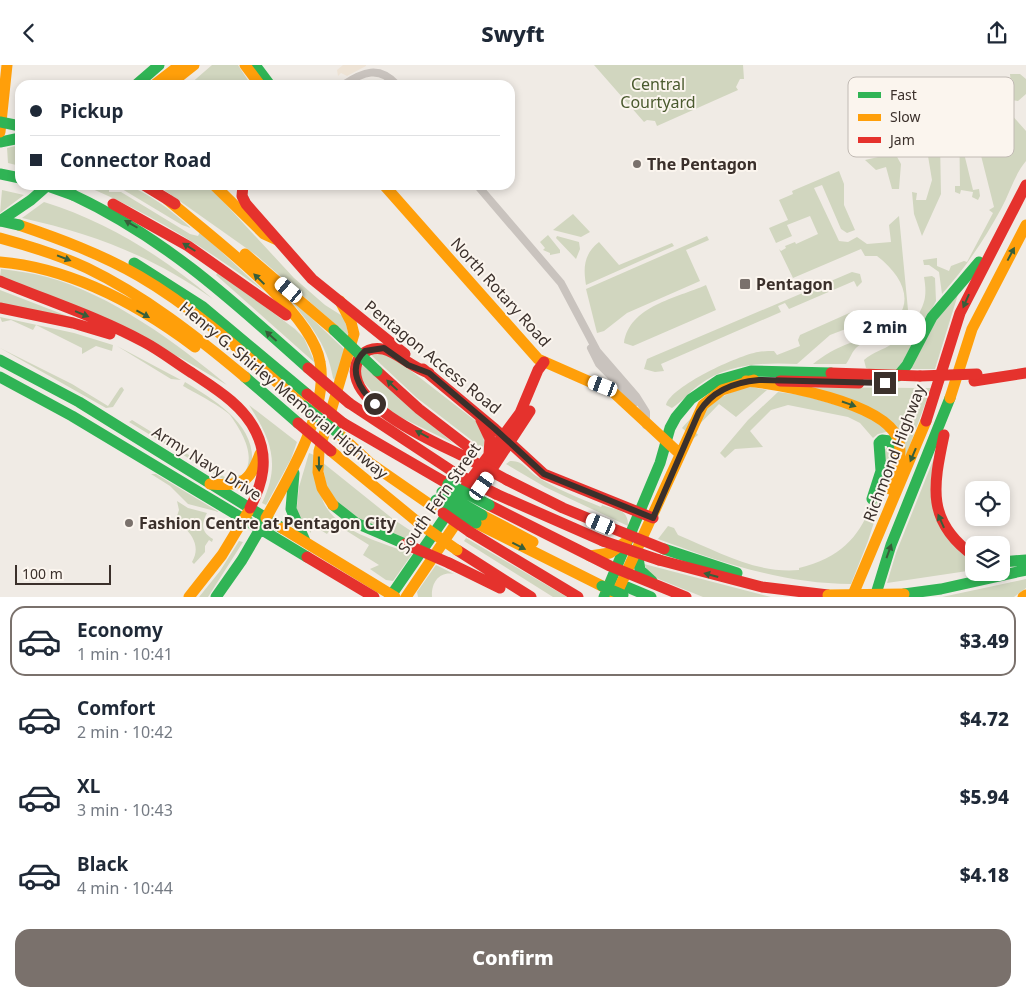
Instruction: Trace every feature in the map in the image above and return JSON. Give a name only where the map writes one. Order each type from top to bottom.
[{"type":"main road","points":[[0,132],[6,65]]},
{"type":"main road","points":[[142,80],[159,65]]},
{"type":"main road","points":[[155,80],[173,65]]},
{"type":"main road","points":[[160,80],[180,65]]},
{"type":"main road","points":[[174,80],[194,65]]},
{"type":"main road","points":[[188,80],[202,65]]},
{"type":"main road","points":[[245,65],[258,80]]},
{"type":"main road","points":[[255,65],[260,80]]},
{"type":"main road","points":[[0,122],[15,125]]},
{"type":"main road","points":[[1,177],[15,176]]},
{"type":"main road","name":"Richmond Highway","points":[[852,597],[925,424],[960,313],[1026,185]]},
{"type":"main road","points":[[0,221],[32,200],[42,190]]},
{"type":"main road","points":[[74,190],[146,221],[200,254],[283,313],[299,326],[313,342]]},
{"type":"main road","name":"Henry G. Shirley Memorial Highway","points":[[74,190],[135,226],[180,256],[349,403],[393,434],[455,473],[496,495],[603,541],[659,560],[762,587],[828,595],[904,594],[958,586],[1026,571]]},
{"type":"main road","points":[[152,190],[256,263],[468,453]]},
{"type":"main road","points":[[219,190],[264,234],[274,239]]},
{"type":"main road","name":"Pentagon Access Road","points":[[243,190],[242,196],[246,204],[274,239],[312,279],[476,412],[544,474],[653,518]]},
{"type":"main road","name":"North Rotary Road","points":[[388,190],[533,355],[543,364],[603,386],[613,392],[646,425],[680,454]]},
{"type":"main road","points":[[168,200],[275,294],[302,321],[320,360],[321,377],[314,409],[297,457],[260,529],[242,560],[216,597]]},
{"type":"main road","points":[[0,221],[100,247],[159,277],[207,310],[307,394],[370,463],[440,495],[489,505],[587,555],[686,597]]},
{"type":"main road","points":[[20,225],[92,252],[155,286],[200,318],[304,406],[440,495],[578,597]]},
{"type":"main road","name":"Richmond Highway","points":[[874,597],[891,545],[942,421],[960,361],[977,319],[1026,225]]},
{"type":"main road","name":"Henry G. Shirley Memorial Highway","points":[[0,238],[17,242],[88,268],[140,296],[189,331],[420,524],[531,597]]},
{"type":"main road","points":[[898,376],[909,364],[919,337],[934,313],[996,242]]},
{"type":"main road","points":[[0,262],[20,263],[49,269],[101,291],[176,333],[220,368],[266,395]]},
{"type":"main road","points":[[2,282],[120,330],[146,343],[222,393],[240,408],[256,430],[262,448],[264,462],[263,477],[247,513],[222,555],[189,597]]},
{"type":"main road","points":[[340,301],[351,322],[354,334],[320,451],[318,469],[321,482],[330,501],[348,520],[449,563],[517,597]]},
{"type":"main road","points":[[0,308],[97,330],[184,368]]},
{"type":"main road","points":[[429,373],[408,365],[389,349],[379,347],[365,351],[356,367],[358,382],[375,404],[402,423],[468,453],[508,477],[605,525],[664,549],[749,576],[828,595]]},
{"type":"main road","name":"Army Navy Drive","points":[[0,360],[43,381],[79,402],[210,484],[247,513],[260,529],[374,597]]},
{"type":"main road","points":[[960,361],[938,462],[935,501],[941,522],[950,536],[965,550]]},
{"type":"main road","name":"South Fern Street","points":[[406,597],[506,440],[520,413],[538,369],[543,364]]},
{"type":"main road","points":[[975,378],[1026,365]]},
{"type":"main road","points":[[623,594],[621,570],[627,541],[661,461],[665,442],[674,419],[690,400],[708,386],[739,372],[851,405],[880,418],[896,436],[899,457],[867,561]]},
{"type":"main road","points":[[761,377],[816,382],[975,378],[1026,373]]},
{"type":"main road","points":[[604,587],[637,551],[692,425],[708,400],[722,390],[761,377],[824,374],[898,376],[919,380]]},
{"type":"main road","name":"Army Navy Drive","points":[[0,377],[51,403],[247,513],[266,518],[393,596]]},
{"type":"main road","points":[[51,403],[62,397],[79,402]]},
{"type":"main road","points":[[476,412],[489,436],[489,454]]},
{"type":"main road","points":[[674,419],[692,425]]},
{"type":"main road","points":[[872,499],[881,471],[878,448],[880,442],[884,439],[891,441],[899,457]]},
{"type":"main road","name":"South Fern Street","points":[[393,596],[489,454],[506,440]]},
{"type":"main road","points":[[210,484],[234,486],[244,483],[253,475],[262,448]]},
{"type":"main road","points":[[297,457],[291,504],[293,517],[305,541]]},
{"type":"main road","points":[[440,495],[476,523],[604,587],[623,594],[651,597]]},
{"type":"main road","points":[[639,513],[658,506]]},
{"type":"main road","points":[[587,555],[605,556],[615,552],[627,541]]},
{"type":"main road","points":[[637,551],[640,570],[656,585]]},
{"type":"main road","points":[[1010,561],[1026,559]]},
{"type":"street","points":[[354,80],[367,73],[379,72],[389,76],[393,80]]},
{"type":"street","points":[[481,190],[561,283],[597,351],[636,396],[646,412],[646,425]]},
{"type":"green space","points":[[212,65],[238,65],[248,80],[195,80]]},
{"type":"green space","name":"Central Courtyard","points":[[594,65],[743,65],[744,79],[740,79],[736,87],[738,90],[657,126],[655,121],[647,120],[644,122]]},
{"type":"green space","points":[[1010,74],[1020,74],[1026,79],[1026,94],[1018,101],[1014,100],[1014,77],[1010,77]]},
{"type":"green space","points":[[1014,118],[1026,131],[1026,161],[1018,172],[1001,209],[981,242],[959,274],[942,294],[939,272],[929,265],[924,265],[923,260],[937,258],[937,266],[949,271],[951,266],[964,261],[967,262],[993,213],[989,210],[994,207],[981,157],[1014,157]]},
{"type":"green space","points":[[15,146],[15,165],[8,163],[7,148]]},
{"type":"green space","points":[[878,157],[897,157],[901,164],[899,189],[892,189],[886,167],[876,170],[865,160]]},
{"type":"green space","points":[[928,157],[940,157],[941,194],[922,236],[914,214],[912,192],[917,193],[916,200],[926,200],[932,180]]},
{"type":"green space","points":[[960,157],[965,157],[973,190],[979,189],[980,196],[978,200],[972,197],[973,192],[961,190],[960,194],[955,192],[955,186],[960,186]]},
{"type":"green space","points":[[839,171],[844,184],[844,205],[855,230],[847,233],[841,229],[822,185],[814,188],[839,241],[848,242],[857,237],[867,244],[891,242],[889,225],[899,216],[908,310],[896,327],[857,347],[846,364],[813,364],[840,347],[879,333],[892,324],[900,315],[904,305],[904,295],[896,275],[877,256],[865,256],[861,249],[793,278],[779,249],[781,251],[786,248],[785,246],[795,242],[796,244],[818,234],[810,216],[787,225],[792,236],[776,243],[769,228],[788,220],[779,200],[793,194],[792,191]]},
{"type":"green space","points":[[2,190],[24,195],[0,213]]},
{"type":"green space","points":[[94,190],[121,192],[190,234],[198,236],[200,232],[264,291],[177,232]]},
{"type":"green space","points":[[124,190],[137,190],[147,195],[167,208],[191,228],[182,225]]},
{"type":"green space","points":[[164,190],[213,190],[294,278],[325,305],[344,317],[349,336],[256,255]]},
{"type":"green space","points":[[44,202],[68,210],[133,242],[194,283],[213,299],[168,270],[122,248],[74,231],[22,218]]},
{"type":"green space","points":[[573,214],[590,232],[581,237],[553,230]]},
{"type":"green space","points":[[548,235],[560,250],[560,253],[550,255],[550,253],[543,250],[545,248],[540,242]]},
{"type":"green space","points":[[557,236],[579,242],[580,249],[576,259],[556,238]]},
{"type":"green space","points":[[707,236],[709,240],[686,250],[700,281],[627,313],[604,331],[597,333],[586,289]]},
{"type":"green space","points":[[599,242],[619,265],[672,243],[674,246],[586,285],[586,261],[590,251]]},
{"type":"green space","points":[[1,269],[47,277],[95,295],[165,337],[227,385],[181,358],[0,277]]},
{"type":"green space","points":[[218,272],[295,329],[304,338],[315,363],[216,275]]},
{"type":"green space","points":[[852,272],[860,274],[862,282],[857,287],[854,281],[789,309],[785,303],[778,306],[781,312],[661,364],[664,371],[655,372],[644,369],[647,359]]},
{"type":"green space","points":[[932,276],[935,278],[936,301],[910,352],[896,370],[872,370],[866,368],[864,360],[897,340],[913,323],[924,303],[924,277]]},
{"type":"green space","points":[[706,285],[716,310],[633,346],[624,343],[628,330],[644,312],[669,299]]},
{"type":"green space","points":[[0,290],[75,319],[0,304]]},
{"type":"green space","points":[[959,291],[935,369],[911,368],[923,336]]},
{"type":"green space","points":[[286,294],[345,350],[336,382],[316,333]]},
{"type":"green space","points":[[856,310],[863,313],[864,322],[830,335],[797,364],[758,364],[733,369],[710,378],[672,408],[666,405],[671,397],[680,389],[722,365],[749,354],[774,351],[777,355],[800,346],[798,340],[800,335]]},
{"type":"green space","points":[[0,317],[74,333],[113,345],[112,351],[96,346],[82,354],[82,348],[36,325],[33,330],[11,320],[2,322]]},
{"type":"green space","points":[[117,346],[181,380],[171,379]]},
{"type":"green space","points":[[0,348],[72,384],[108,406],[120,388],[122,387],[124,390],[113,407],[106,408]]},
{"type":"green space","points":[[374,352],[392,356],[477,422],[484,439],[483,449],[417,398],[370,354]]},
{"type":"green space","points":[[361,364],[453,443],[390,412],[361,379]]},
{"type":"green space","points":[[185,382],[220,405],[231,415],[240,425],[247,437],[251,450],[252,464],[246,477],[240,481],[233,484],[221,478],[129,422],[132,420],[228,479],[231,475],[243,475],[249,460],[248,451],[242,435],[230,415],[183,386]]},
{"type":"green space","points":[[747,386],[767,390],[736,417],[719,404],[694,430],[698,435],[694,438],[682,428],[704,407]]},
{"type":"green space","points":[[802,387],[931,388],[903,464],[899,435]]},
{"type":"green space","points":[[778,392],[801,395],[861,412],[890,431],[878,434],[873,438],[860,423],[848,417],[788,405],[771,410],[750,431],[763,447],[735,449],[725,458],[720,453],[748,420]]},
{"type":"green space","points":[[249,405],[297,442],[291,459],[266,505],[262,503],[271,476],[271,452],[263,429]]},
{"type":"green space","points":[[888,447],[893,457],[891,469],[868,541],[851,584],[826,583],[776,576],[705,556],[658,539],[668,526],[674,528],[678,535],[737,560],[767,568],[799,570],[799,568],[821,561],[839,551],[852,539],[870,508],[885,449]]},
{"type":"green space","points":[[309,453],[314,455],[323,501],[329,512],[338,521],[375,541],[412,554],[393,581],[386,580],[370,569],[379,565],[363,555],[369,545],[334,523],[327,534],[314,526],[311,527],[311,533],[296,516],[299,487]]},
{"type":"green space","points":[[936,453],[932,500],[965,547],[965,571],[887,583],[896,553]]},
{"type":"green space","points":[[510,461],[522,464],[536,476],[568,493],[601,507],[602,505],[620,511],[626,516],[628,526],[545,487],[506,464]]},
{"type":"green space","points":[[322,462],[393,519],[414,533],[409,542],[350,517],[327,489]]},
{"type":"green space","points":[[151,474],[156,474],[219,512],[188,504],[170,486]]},
{"type":"green space","points":[[177,501],[188,508],[207,513],[203,527],[206,534],[213,539],[212,542],[209,540],[205,546],[205,552],[194,564],[192,562],[196,552],[195,543],[184,527],[185,525],[176,519],[179,510]]},
{"type":"green space","points":[[466,538],[567,597],[553,597],[464,541]]},
{"type":"green space","points":[[239,541],[243,542],[208,597],[199,597],[220,571]]},
{"type":"green space","points":[[644,564],[771,597],[703,597],[651,576]]},
{"type":"green space","points":[[436,565],[454,574],[444,574],[437,579],[433,587],[432,597],[418,597],[417,592]]},
{"type":"green space","points":[[1026,579],[1026,588],[1014,597],[942,597]]},
{"type":"shaded area","points":[[343,65],[366,66],[347,76],[341,73],[338,76],[337,70]]},
{"type":"traffic: fast","points":[[142,80],[159,65]]},
{"type":"traffic: fast","points":[[255,65],[266,80]]},
{"type":"traffic: fast","points":[[0,122],[15,125]]},
{"type":"traffic: fast","points":[[0,142],[15,139]]},
{"type":"traffic: fast","points":[[0,174],[15,177]]},
{"type":"traffic: fast","points":[[0,221],[42,190]]},
{"type":"traffic: fast","points":[[59,190],[73,195]]},
{"type":"traffic: fast","points":[[73,195],[106,212],[168,251],[225,295],[308,368]]},
{"type":"traffic: fast","points":[[0,221],[19,225]]},
{"type":"traffic: fast","points":[[898,376],[907,365],[932,317],[979,262]]},
{"type":"traffic: fast","points":[[134,263],[203,307],[307,394]]},
{"type":"traffic: fast","points":[[334,330],[377,371]]},
{"type":"traffic: fast","points":[[0,360],[79,402],[282,528]]},
{"type":"traffic: fast","points":[[604,597],[660,463],[670,428],[676,417],[691,399],[719,380],[751,371],[831,373]]},
{"type":"traffic: fast","points":[[0,377],[72,416],[307,557]]},
{"type":"traffic: fast","points":[[245,377],[298,423]]},
{"type":"traffic: fast","points":[[875,597],[891,545],[950,398]]},
{"type":"traffic: fast","points":[[304,406],[338,433]]},
{"type":"traffic: fast","points":[[872,499],[881,471],[879,443],[882,440],[890,441],[898,454]]},
{"type":"traffic: fast","points":[[294,473],[291,509],[305,541]]},
{"type":"traffic: fast","points":[[448,484],[489,505]]},
{"type":"traffic: fast","points":[[442,492],[482,515]]},
{"type":"traffic: fast","points":[[436,500],[476,523]]},
{"type":"traffic: fast","points":[[333,505],[356,523],[405,544]]},
{"type":"traffic: fast","points":[[390,597],[450,510]]},
{"type":"traffic: fast","points":[[216,597],[242,560],[263,524]]},
{"type":"traffic: fast","points":[[664,549],[737,573]]},
{"type":"traffic: fast","points":[[637,551],[640,570],[652,581]]},
{"type":"traffic: fast","points":[[1010,561],[1026,560]]},
{"type":"traffic: fast","points":[[904,594],[941,589],[1026,570]]},
{"type":"traffic: fast","points":[[602,586],[623,595]]},
{"type":"traffic: fast","points":[[627,587],[651,597]]},
{"type":"traffic: slow","points":[[0,132],[7,65]]},
{"type":"traffic: slow","points":[[160,80],[180,65]]},
{"type":"traffic: slow","points":[[175,80],[194,65]]},
{"type":"traffic: slow","points":[[245,65],[256,80]]},
{"type":"traffic: slow","points":[[219,190],[264,234],[275,239]]},
{"type":"traffic: slow","points":[[388,190],[538,359],[613,392],[680,454]]},
{"type":"traffic: slow","points":[[168,200],[232,253],[279,297],[313,342],[320,362],[319,401],[313,422],[296,463],[266,518]]},
{"type":"traffic: slow","points":[[19,225],[65,241],[139,276],[204,320],[304,406]]},
{"type":"traffic: slow","points":[[950,398],[972,329],[1026,225]]},
{"type":"traffic: slow","points":[[0,238],[66,259],[108,279],[150,304],[245,377]]},
{"type":"traffic: slow","points":[[245,254],[334,330]]},
{"type":"traffic: slow","points":[[0,262],[53,272],[78,280],[127,303],[195,347]]},
{"type":"traffic: slow","points":[[333,505],[322,488],[318,472],[319,451],[354,334],[351,322],[340,301]]},
{"type":"traffic: slow","points":[[615,597],[703,405],[722,390],[754,380]]},
{"type":"traffic: slow","points":[[746,381],[829,397],[872,414],[887,425],[897,437],[900,450],[900,457],[890,489]]},
{"type":"traffic: slow","points":[[852,597],[926,421]]},
{"type":"traffic: slow","points":[[338,433],[370,463],[432,506]]},
{"type":"traffic: slow","points":[[331,451],[420,524]]},
{"type":"traffic: slow","points":[[210,484],[229,484],[242,481],[252,472],[260,454]]},
{"type":"traffic: slow","points":[[189,597],[222,555],[248,512]]},
{"type":"traffic: slow","points":[[482,515],[533,542]]},
{"type":"traffic: slow","points":[[406,597],[461,516]]},
{"type":"traffic: slow","points":[[476,523],[602,586]]},
{"type":"traffic: slow","points":[[420,524],[457,550]]},
{"type":"traffic: slow","points":[[282,528],[395,597]]},
{"type":"traffic: slow","points":[[590,556],[610,553],[627,541]]},
{"type":"traffic: slow","points":[[828,595],[904,594]]},
{"type":"traffic: jam","points":[[926,421],[960,313],[1026,185]]},
{"type":"traffic: jam","points":[[152,190],[175,204]]},
{"type":"traffic: jam","points":[[243,190],[242,196],[246,204],[312,279],[405,354]]},
{"type":"traffic: jam","points":[[113,204],[188,246],[286,315]]},
{"type":"traffic: jam","points":[[0,281],[127,333],[162,353],[228,398],[251,422],[262,451],[263,470],[261,480],[250,508]]},
{"type":"traffic: jam","points":[[0,308],[73,323],[110,334]]},
{"type":"traffic: jam","points":[[429,373],[395,354],[378,348],[361,355],[355,371],[360,388],[373,403],[412,430],[465,457]]},
{"type":"traffic: jam","points":[[466,486],[520,413],[538,370],[544,362]]},
{"type":"traffic: jam","points":[[308,368],[349,403]]},
{"type":"traffic: jam","points":[[423,369],[495,429],[544,474],[653,518]]},
{"type":"traffic: jam","points":[[377,371],[419,409],[471,449]]},
{"type":"traffic: jam","points":[[831,373],[920,376]]},
{"type":"traffic: jam","points":[[974,381],[1026,373]]},
{"type":"traffic: jam","points":[[920,376],[977,374]]},
{"type":"traffic: jam","points":[[780,381],[859,383]]},
{"type":"traffic: jam","points":[[307,394],[343,423]]},
{"type":"traffic: jam","points":[[349,403],[455,473]]},
{"type":"traffic: jam","points":[[477,492],[530,411]]},
{"type":"traffic: jam","points":[[481,420],[490,439],[489,454]]},
{"type":"traffic: jam","points":[[298,423],[331,451]]},
{"type":"traffic: jam","points":[[343,423],[448,484]]},
{"type":"traffic: jam","points":[[944,435],[937,471],[937,502],[948,530],[965,549]]},
{"type":"traffic: jam","points":[[465,457],[507,480]]},
{"type":"traffic: jam","points":[[455,473],[496,494]]},
{"type":"traffic: jam","points":[[507,480],[563,508],[609,527]]},
{"type":"traffic: jam","points":[[496,494],[603,541]]},
{"type":"traffic: jam","points":[[489,505],[610,566],[686,597]]},
{"type":"traffic: jam","points":[[443,513],[470,532]]},
{"type":"traffic: jam","points":[[609,527],[664,549]]},
{"type":"traffic: jam","points":[[470,532],[578,597]]},
{"type":"traffic: jam","points":[[603,541],[659,560]]},
{"type":"traffic: jam","points":[[405,544],[449,563]]},
{"type":"traffic: jam","points":[[457,550],[531,597]]},
{"type":"traffic: jam","points":[[307,557],[374,597]]},
{"type":"traffic: jam","points":[[659,560],[762,587],[828,595]]},
{"type":"traffic: jam","points":[[449,563],[500,588]]},
{"type":"place","name":"The Pentagon","points":[[637,164]]},
{"type":"place","name":"Pentagon","points":[[745,284]]},
{"type":"place","name":"Fashion Centre at Pentagon City","points":[[129,523]]},
{"type":"route","points":[[375,404],[358,382],[356,367],[361,354],[369,349],[379,347],[389,349],[408,365],[429,373],[503,435],[521,455],[544,474],[653,518],[699,412],[708,400],[722,390],[746,381],[759,380],[885,383]]}]
